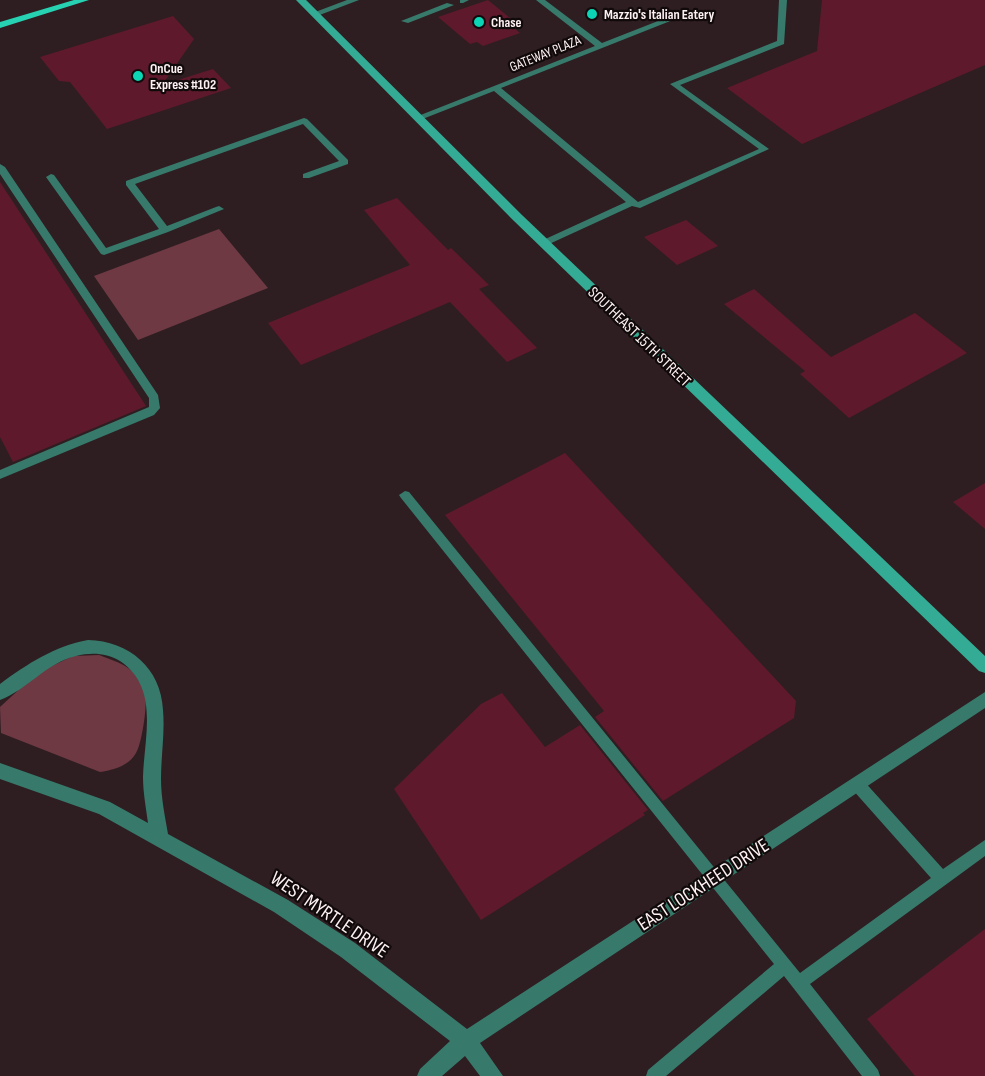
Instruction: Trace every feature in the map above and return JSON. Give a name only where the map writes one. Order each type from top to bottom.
[{"type":"main road","points":[[0,25],[84,0]]},
{"type":"main road","name":"SOUTHEAST 15TH STREET","points":[[301,0],[543,243],[985,666]]},
{"type":"street","points":[[0,693],[32,670],[76,649],[112,648],[138,663],[153,691],[155,738],[152,778],[160,841]]},
{"type":"street","name":"EAST LOCKHEED DRIVE","points":[[427,1076],[466,1041],[985,699]]},
{"type":"street","name":"WEST MYRTLE DRIVE","points":[[0,771],[104,808],[281,906],[348,950],[466,1041],[493,1076]]},
{"type":"lane","points":[[314,14],[355,0]]},
{"type":"lane","points":[[540,0],[600,46]]},
{"type":"lane","points":[[495,87],[637,206],[765,149],[674,84],[781,42],[783,0]]},
{"type":"lane","points":[[405,21],[450,5]]},
{"type":"lane","name":"GATEWAY PLAZA","points":[[417,118],[684,14]]},
{"type":"lane","points":[[165,230],[129,183],[304,121],[345,162],[306,176]]},
{"type":"lane","points":[[0,167],[154,398],[155,408],[0,475]]},
{"type":"lane","points":[[51,177],[104,252],[219,209]]},
{"type":"lane","points":[[543,243],[633,202]]},
{"type":"lane","points":[[405,495],[872,1076]]},
{"type":"lane","points":[[857,784],[942,879]]},
{"type":"lane","points":[[799,983],[985,847]]},
{"type":"lane","points":[[654,1076],[785,965]]},
{"type":"shaded area","points":[[219,229],[268,288],[138,340],[94,276]]},
{"type":"shaded area","points":[[99,655],[133,672],[145,692],[145,713],[140,741],[136,753],[129,761],[115,769],[100,772],[1,733],[0,707],[37,673],[73,656]]},
{"type":"building","name":"Chase","points":[[488,0],[521,27],[515,29],[520,33],[483,46],[477,42],[470,44],[438,17]]},
{"type":"building","points":[[822,0],[985,0],[985,65],[802,144],[727,88],[817,51]]},
{"type":"building","name":"OnCue Express #102","points":[[173,16],[194,39],[162,85],[213,69],[231,88],[107,129],[70,82],[59,81],[40,57]]},
{"type":"building","points":[[0,182],[146,406],[13,462],[0,437]]},
{"type":"building","points":[[397,198],[448,250],[451,248],[489,285],[479,289],[537,348],[507,362],[450,302],[301,365],[268,323],[410,265],[364,210]]},
{"type":"building","points":[[686,220],[718,246],[677,265],[644,237]]},
{"type":"building","points":[[754,289],[831,357],[915,313],[967,353],[849,418],[800,374],[805,371],[724,304]]},
{"type":"building","points":[[565,453],[796,701],[794,718],[663,801],[595,717],[604,711],[445,515]]},
{"type":"building","points":[[985,483],[985,529],[953,502]]},
{"type":"building","points":[[502,693],[545,747],[580,725],[648,810],[643,813],[645,815],[481,920],[394,789],[481,704]]},
{"type":"building","points":[[985,929],[985,1076],[915,1076],[867,1019]]},
{"type":"place","name":"Mazzio's Italian Eatery","points":[[592,14]]},
{"type":"place","name":"Chase","points":[[479,22]]},
{"type":"place","name":"OnCue Express #102","points":[[138,76]]}]
